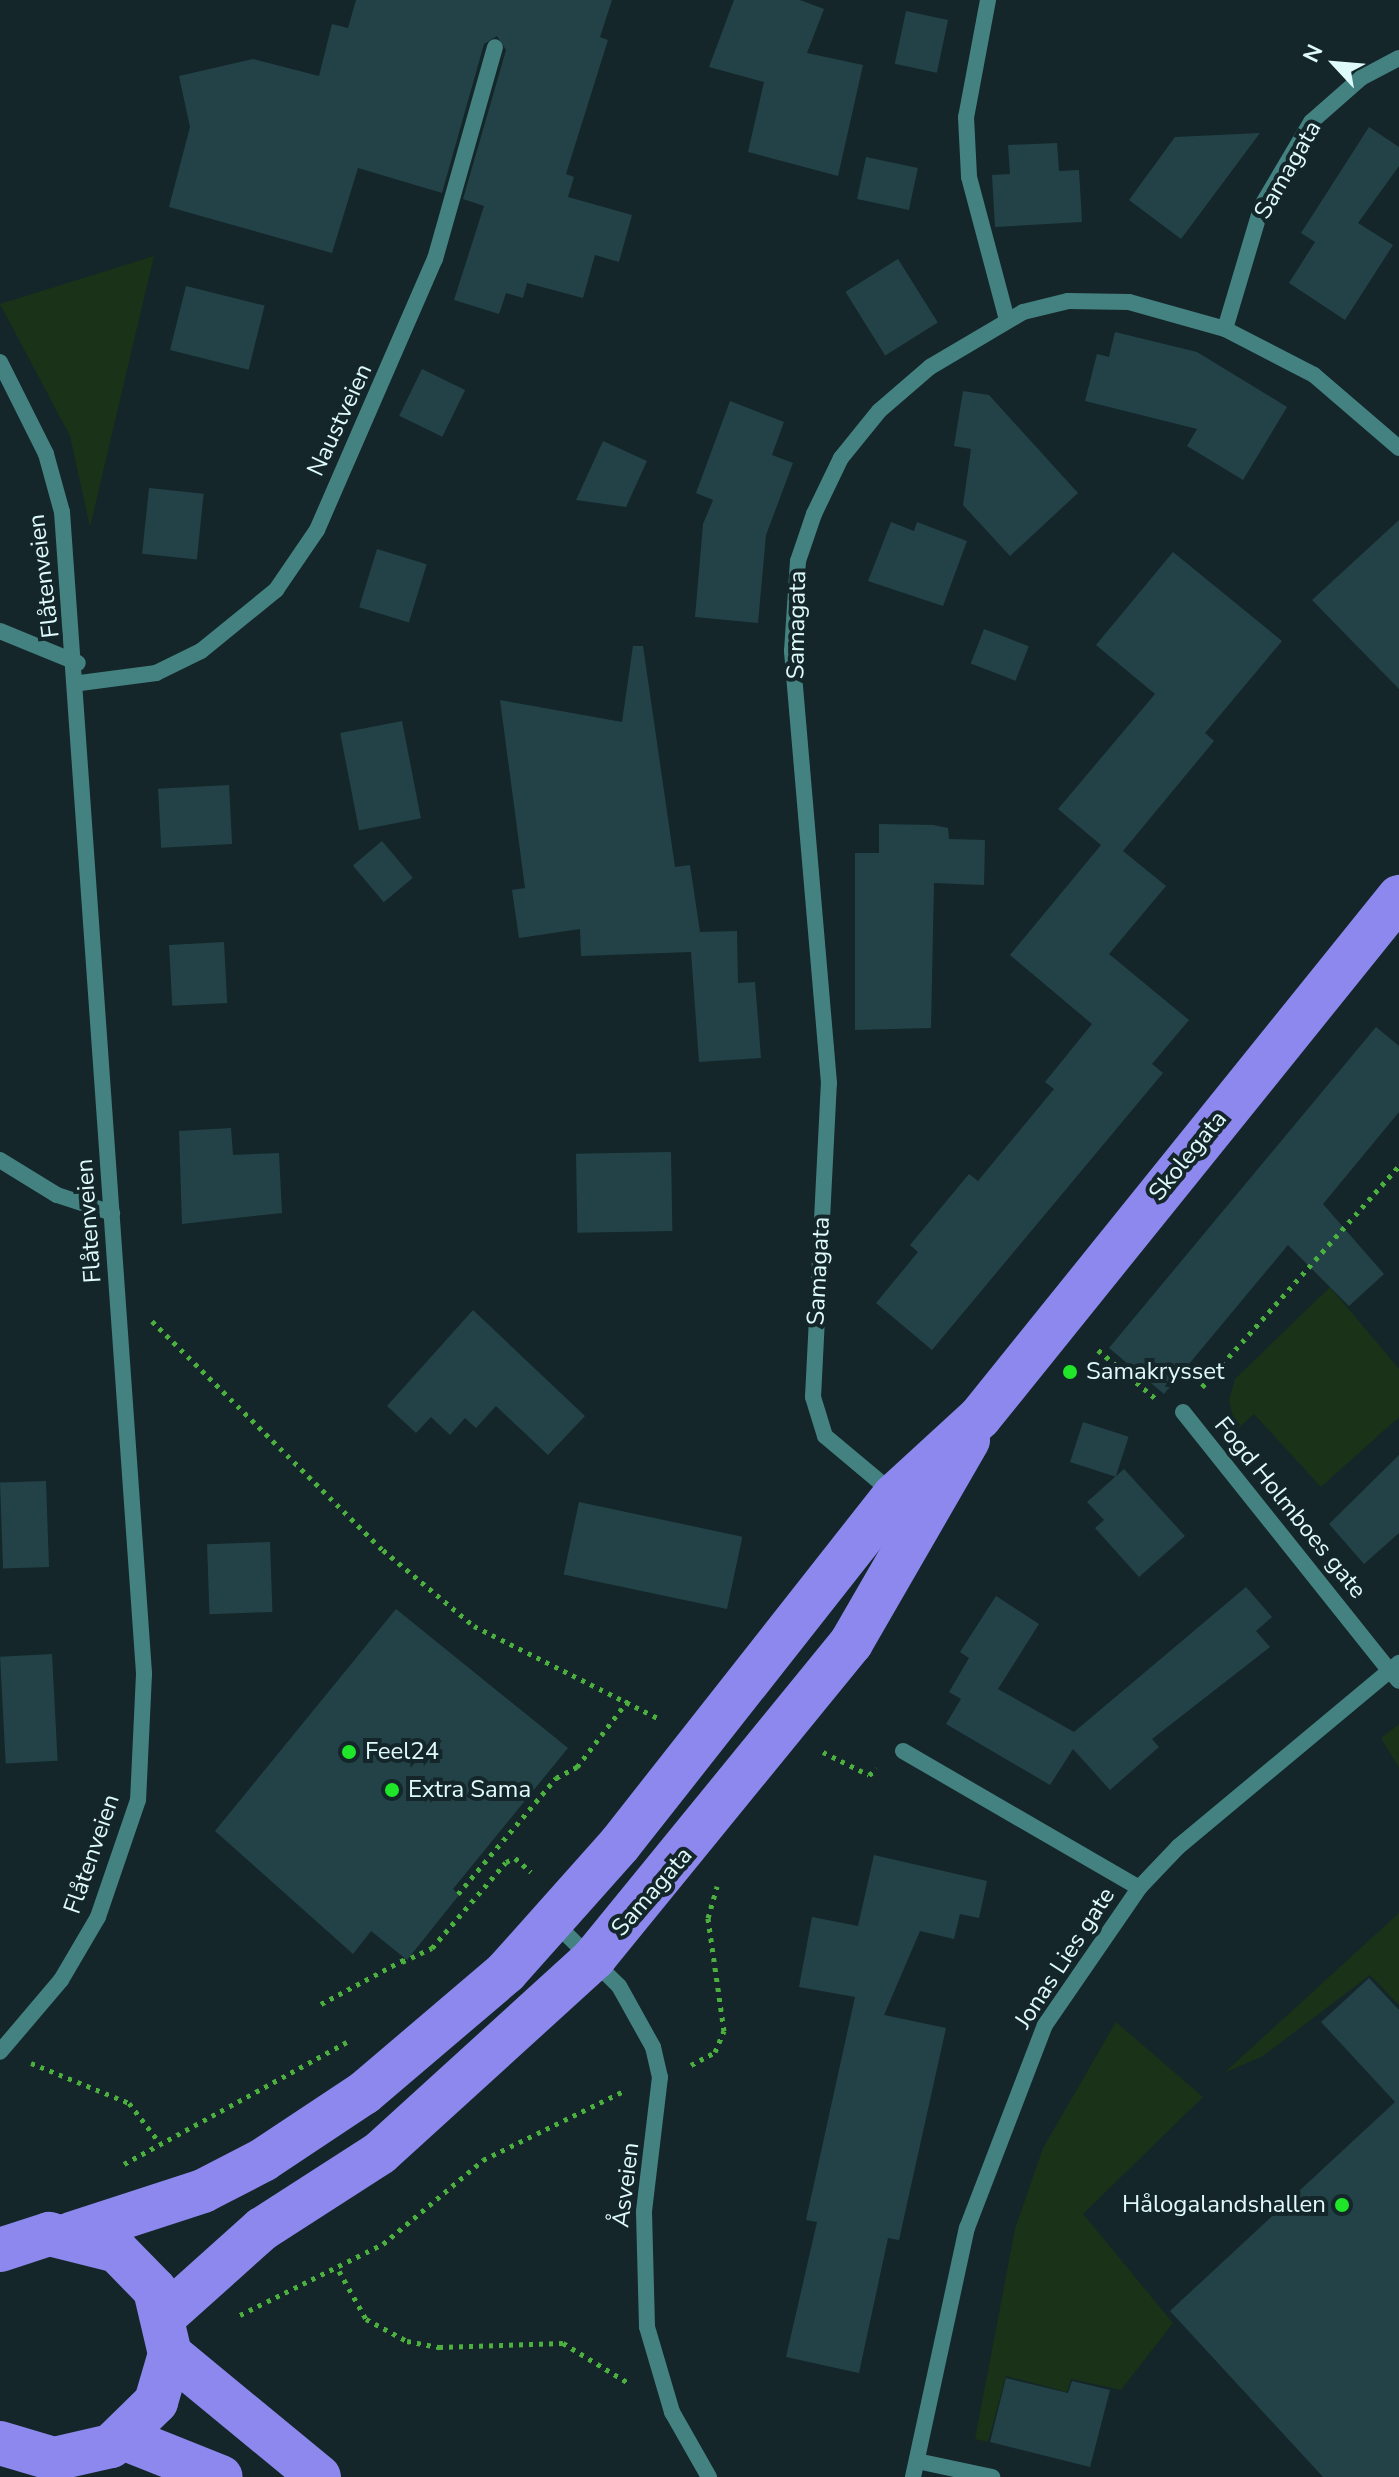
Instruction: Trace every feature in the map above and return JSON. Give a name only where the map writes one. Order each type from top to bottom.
[{"type":"highway","name":"Skolegata","points":[[980,1417],[1399,897]]},
{"type":"highway","points":[[0,2250],[27,2238],[71,2234],[203,2191],[263,2160],[364,2093],[458,2016],[554,1922],[895,1495],[980,1417]]},
{"type":"highway","name":"Samagata","points":[[168,2335],[262,2229],[380,2153],[594,1958],[851,1643],[932,1512],[980,1417]]},
{"type":"highway","points":[[71,2234],[117,2251],[139,2268],[168,2335],[319,2477]]},
{"type":"highway","points":[[0,2443],[72,2468],[123,2438],[156,2402],[168,2335]]},
{"type":"highway","points":[[123,2438],[221,2477]]},
{"type":"street","points":[[988,0],[966,117],[969,177],[1007,320]]},
{"type":"street","name":"Naustveien","points":[[80,683],[156,673],[201,651],[276,590],[317,530],[435,259],[495,47]]},
{"type":"street","name":"Samagata","points":[[895,1495],[825,1436],[813,1397],[829,1083],[792,651],[798,561],[841,458],[879,411],[930,367],[1007,320],[1068,301],[1129,302],[1225,329],[1262,205],[1311,122],[1361,78],[1399,58]]},
{"type":"street","points":[[1225,329],[1314,375],[1399,448]]},
{"type":"street","name":"Flåtenveien","points":[[0,362],[46,454],[62,512],[78,663],[144,1760],[127,1839],[98,1917],[61,1980],[2,2050]]},
{"type":"street","points":[[0,631],[78,663]]},
{"type":"street","points":[[0,1160],[57,1195],[112,1213]]},
{"type":"street","name":"Fogd Holmboes gate","points":[[1183,1412],[1396,1672]]},
{"type":"street","name":"Jonas Lies gate","points":[[915,2469],[985,2169],[1045,2025],[1139,1888],[1396,1672]]},
{"type":"street","points":[[903,1751],[1139,1888]]},
{"type":"street","name":"Åsveien","points":[[554,1922],[594,1958],[641,2016],[660,2077],[642,2262],[647,2327],[672,2412],[709,2477]]},
{"type":"street","points":[[915,2469],[992,2477]]},
{"type":"path","points":[[1098,1350],[1151,1396],[1183,1412],[1399,1166]]},
{"type":"path","points":[[117,1287],[444,1603],[541,1663],[629,1699],[658,1718]]},
{"type":"path","points":[[458,1894],[556,1778],[577,1767],[629,1699]]},
{"type":"path","points":[[822,1751],[869,1775],[903,1751]]},
{"type":"path","points":[[321,2004],[432,1948],[506,1862],[515,1858],[531,1872]]},
{"type":"path","points":[[2,2050],[129,2103],[159,2142]]},
{"type":"path","points":[[117,2170],[159,2142],[325,2055]]},
{"type":"path","points":[[237,2317],[339,2271],[349,2297],[386,2332],[439,2347],[563,2343],[672,2412]]},
{"type":"green space","points":[[154,256],[90,527],[70,436],[0,304]]},
{"type":"green space","points":[[1330,1287],[1399,1369],[1399,1417],[1321,1487],[1254,1414],[1236,1430],[1229,1400],[1235,1379]]},
{"type":"green space","points":[[1399,1724],[1399,1768],[1381,1738]]},
{"type":"green space","points":[[1399,1913],[1399,2005],[1370,1975],[1263,2056],[1224,2073]]},
{"type":"green space","points":[[1116,2022],[1203,2097],[1083,2214],[1173,2323],[1121,2390],[1071,2379],[1067,2392],[1006,2376],[988,2442],[975,2439],[1015,2229],[1043,2148]]},
{"type":"building","points":[[356,0],[612,0],[600,37],[608,40],[566,174],[574,177],[568,197],[632,215],[619,262],[595,255],[583,298],[527,283],[523,298],[506,293],[499,314],[454,300],[484,206],[463,199],[506,50],[497,36],[484,44],[442,193],[358,168],[332,253],[169,207],[190,127],[179,76],[253,59],[319,76],[332,24],[348,28]]},
{"type":"building","points":[[734,0],[800,0],[824,9],[807,53],[863,65],[838,176],[748,152],[764,82],[709,67]]},
{"type":"building","points":[[906,11],[948,20],[937,73],[895,64]]},
{"type":"building","points":[[1369,127],[1399,147],[1399,166],[1358,223],[1393,245],[1345,320],[1289,283],[1315,242],[1301,233]]},
{"type":"building","points":[[1260,133],[1181,239],[1129,200],[1175,137]]},
{"type":"building","points":[[1057,143],[1059,171],[1079,170],[1082,222],[995,227],[992,175],[1010,174],[1008,145]]},
{"type":"building","points":[[866,157],[918,168],[909,210],[857,199]]},
{"type":"building","points":[[898,259],[938,323],[885,355],[845,292]]},
{"type":"building","points":[[186,286],[265,306],[249,370],[170,350]]},
{"type":"building","points":[[1115,332],[1197,352],[1287,407],[1243,480],[1187,446],[1197,429],[1085,401],[1097,354],[1109,357]]},
{"type":"building","points":[[422,369],[465,390],[442,437],[399,416]]},
{"type":"building","points":[[963,391],[989,395],[1078,493],[1010,556],[963,505],[971,449],[954,446]]},
{"type":"building","points":[[730,401],[784,422],[772,455],[793,463],[766,535],[758,623],[695,617],[703,524],[713,500],[696,493]]},
{"type":"building","points":[[603,441],[647,461],[626,507],[576,500]]},
{"type":"building","points":[[149,488],[204,494],[197,559],[142,554]]},
{"type":"building","points":[[1399,520],[1399,689],[1312,600]]},
{"type":"building","points":[[891,522],[914,531],[917,522],[967,541],[943,606],[868,581]]},
{"type":"building","points":[[377,549],[427,564],[409,623],[359,607]]},
{"type":"building","points":[[1173,552],[1282,641],[1205,733],[1214,741],[1123,851],[1166,886],[1109,954],[1189,1020],[1152,1064],[1163,1073],[932,1350],[876,1303],[918,1252],[910,1245],[969,1174],[978,1181],[1054,1089],[1045,1082],[1092,1024],[1010,955],[1101,845],[1058,809],[1155,694],[1096,645]]},
{"type":"building","points":[[984,629],[1029,646],[1016,681],[971,664]]},
{"type":"building","points":[[633,646],[643,646],[675,867],[690,865],[700,932],[737,931],[738,983],[755,982],[761,1058],[699,1062],[691,952],[581,956],[580,929],[519,938],[512,890],[525,888],[500,700],[622,722]]},
{"type":"building","points":[[402,721],[421,818],[359,830],[340,733]]},
{"type":"building","points":[[229,785],[232,844],[161,848],[158,789]]},
{"type":"building","points":[[879,824],[933,825],[948,828],[949,839],[985,840],[984,885],[934,883],[931,1028],[855,1030],[855,853],[879,853]]},
{"type":"building","points":[[382,841],[413,878],[384,902],[353,865]]},
{"type":"building","points":[[224,942],[227,1003],[172,1006],[169,945]]},
{"type":"building","points":[[1376,1027],[1399,1046],[1399,1112],[1323,1204],[1384,1274],[1349,1306],[1288,1245],[1164,1394],[1109,1348]]},
{"type":"building","points":[[231,1128],[233,1155],[279,1153],[282,1213],[182,1224],[179,1131]]},
{"type":"building","points":[[671,1152],[672,1231],[577,1233],[576,1154]]},
{"type":"building","points":[[473,1310],[585,1416],[548,1455],[496,1406],[476,1428],[465,1418],[450,1435],[431,1417],[416,1433],[387,1406]]},
{"type":"building","points":[[1083,1422],[1129,1437],[1116,1477],[1070,1462]]},
{"type":"building","points":[[1399,1455],[1399,1533],[1364,1564],[1329,1524]]},
{"type":"building","points":[[1124,1469],[1185,1536],[1139,1577],[1095,1528],[1104,1520],[1087,1502]]},
{"type":"building","points":[[46,1481],[49,1567],[3,1569],[0,1483]]},
{"type":"building","points":[[579,1502],[742,1537],[727,1609],[564,1574]]},
{"type":"building","points":[[270,1542],[272,1612],[209,1614],[207,1544]]},
{"type":"building","points":[[1246,1587],[1272,1617],[1256,1631],[1270,1647],[1152,1739],[1159,1747],[1110,1790],[1073,1749],[1050,1785],[946,1724],[961,1699],[949,1692],[969,1658],[960,1652],[996,1596],[1039,1624],[998,1689],[1074,1732]]},
{"type":"building","name":"Extra Sama","points":[[396,1609],[568,1748],[453,1889],[459,1895],[407,1960],[371,1931],[353,1954],[215,1831]]},
{"type":"building","points":[[52,1654],[58,1761],[6,1764],[0,1657]]},
{"type":"building","points":[[874,1855],[987,1881],[979,1918],[960,1914],[954,1939],[920,1931],[884,2015],[946,2028],[899,2240],[888,2238],[859,2373],[786,2357],[817,2222],[806,2220],[855,1997],[799,1987],[812,1917],[858,1926]]},
{"type":"building","name":"Hålogalandshallen","points":[[1369,1978],[1399,2010],[1399,2477],[1323,2477],[1170,2311],[1395,2102],[1321,2022]]},
{"type":"building","points":[[1006,2378],[1068,2393],[1072,2381],[1110,2390],[1090,2467],[990,2442]]},
{"type":"place","name":"Samakrysset","points":[[1070,1372]]},
{"type":"place","name":"Feel24","points":[[349,1752]]},
{"type":"place","name":"Extra Sama","points":[[392,1790]]},
{"type":"place","name":"Hålogalandshallen","points":[[1342,2205]]}]
